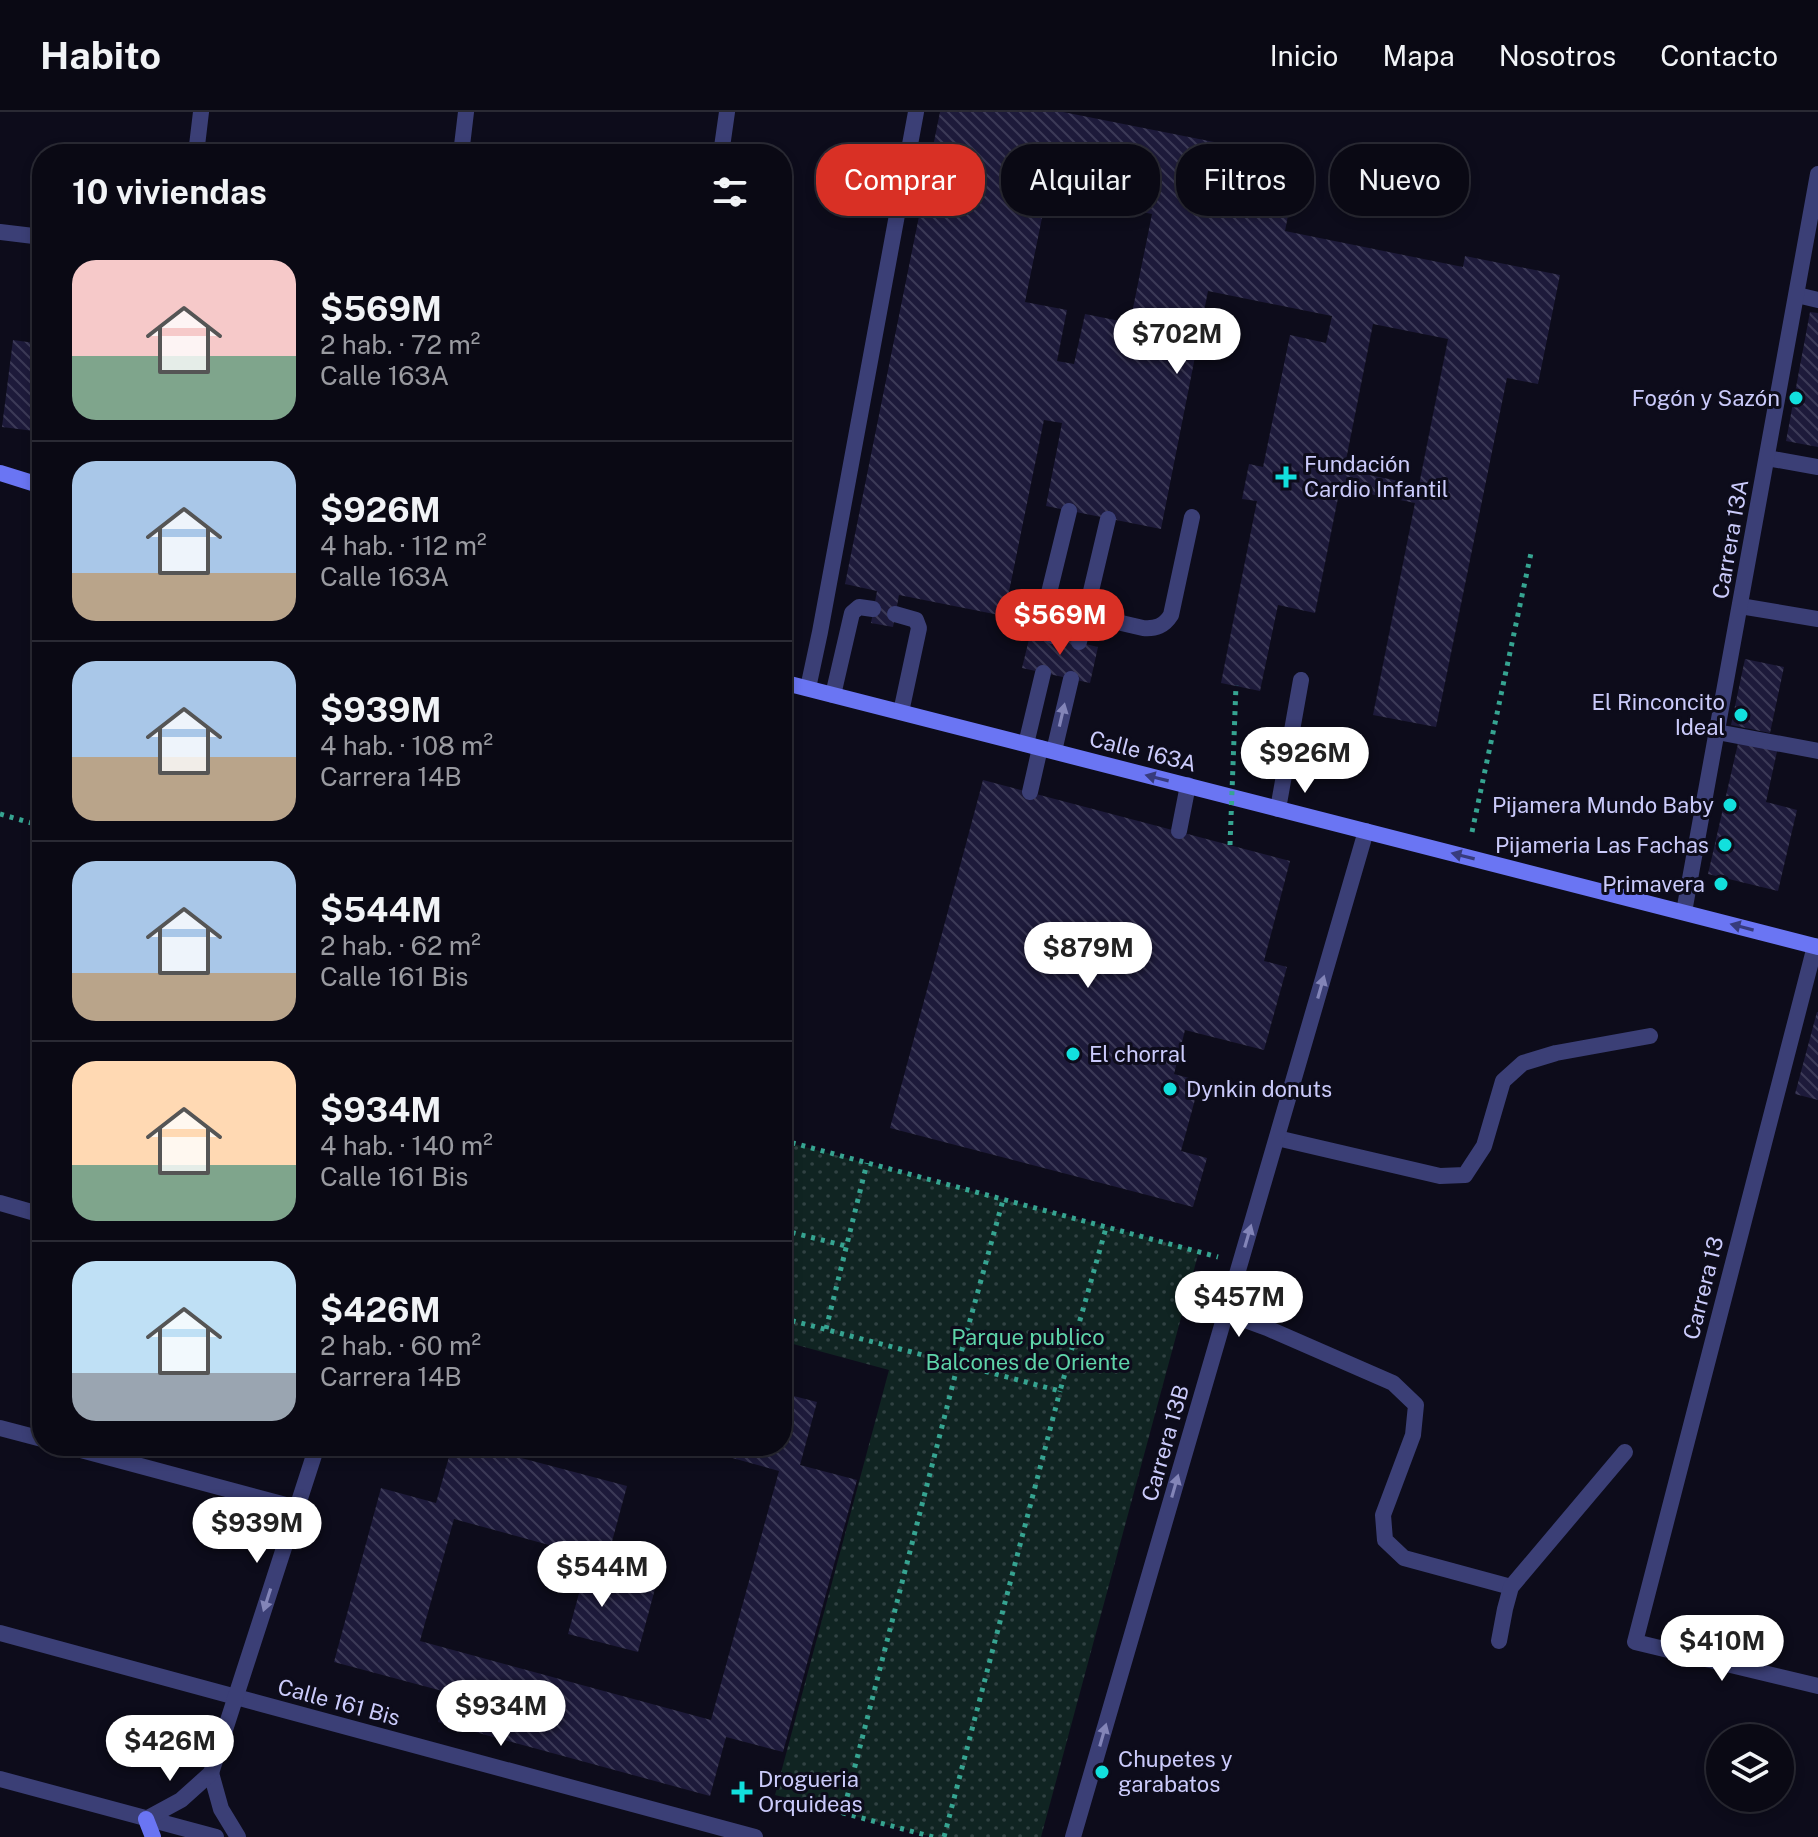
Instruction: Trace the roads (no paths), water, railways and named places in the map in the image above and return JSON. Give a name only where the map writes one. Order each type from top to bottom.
[{"type":"main road","points":[[0,473],[32,483]]},
{"type":"main road","name":"Calle 163A","points":[[792,684],[1816,946]]},
{"type":"main road","points":[[146,1819],[153,1837]]},
{"type":"street","points":[[197,144],[201,112]]},
{"type":"street","points":[[462,144],[466,112]]},
{"type":"street","points":[[722,144],[727,112]]},
{"type":"street","points":[[808,688],[916,112]]},
{"type":"street","name":"Carrera 13A","points":[[1684,912],[1818,174]]},
{"type":"street","points":[[0,232],[32,236]]},
{"type":"street","points":[[1797,295],[1818,300]]},
{"type":"street","points":[[1767,458],[1818,467]]},
{"type":"street","points":[[1069,511],[1048,606],[1152,629],[1161,627],[1171,615],[1192,517]]},
{"type":"street","points":[[1079,642],[1108,519]]},
{"type":"street","points":[[1740,606],[1818,619]]},
{"type":"street","points":[[833,695],[852,613],[859,607],[873,609]]},
{"type":"street","points":[[1052,636],[1059,609]]},
{"type":"street","points":[[895,614],[916,620],[919,628],[901,712]]},
{"type":"street","points":[[1030,792],[1040,747],[1043,673]]},
{"type":"street","points":[[1040,747],[1071,679]]},
{"type":"street","points":[[1278,809],[1301,680]]},
{"type":"street","points":[[1717,732],[1818,751]]},
{"type":"street","points":[[1179,831],[1188,785]]},
{"type":"street","name":"Carrera 13B","points":[[1073,1837],[1366,831]]},
{"type":"street","name":"Carrera 13","points":[[1816,946],[1635,1642],[1818,1686]]},
{"type":"street","points":[[1277,1138],[1440,1176],[1465,1175],[1484,1146],[1503,1081],[1523,1063],[1556,1053],[1650,1036]]},
{"type":"street","points":[[0,1203],[32,1212]]},
{"type":"street","points":[[1226,1313],[1393,1383],[1416,1405],[1413,1435],[1383,1515],[1385,1540],[1404,1558],[1511,1587]]},
{"type":"street","points":[[0,1428],[32,1436]]},
{"type":"street","points":[[1499,1641],[1511,1587],[1625,1452]]},
{"type":"street","points":[[103,1456],[297,1508]]},
{"type":"street","points":[[146,1819],[181,1800],[211,1773],[314,1456]]},
{"type":"street","name":"Calle 161 Bis","points":[[0,1633],[755,1837]]},
{"type":"street","points":[[211,1773],[221,1809],[238,1837]]},
{"type":"street","points":[[0,1779],[216,1837]]},
{"type":"place","name":"Fogón y Sazón","points":[[1796,398]]},
{"type":"place","name":"Fundación Cardio Infantil","points":[[1286,477]]},
{"type":"place","name":"El Rinconcito Ideal","points":[[1741,715]]},
{"type":"place","name":"Pijamera Mundo Baby","points":[[1730,805]]},
{"type":"place","name":"Pijameria Las Fachas","points":[[1725,845]]},
{"type":"place","name":"Primavera","points":[[1721,884]]},
{"type":"place","name":"El chorral","points":[[1073,1054]]},
{"type":"place","name":"Dynkin donuts","points":[[1170,1089]]},
{"type":"place","name":"Chupetes y garabatos","points":[[1102,1772]]},
{"type":"place","name":"Drogueria Orquideas","points":[[742,1792]]},
{"type":"park label","name":"Parque publico Balcones de Oriente","points":[[1028,1350]]}]
